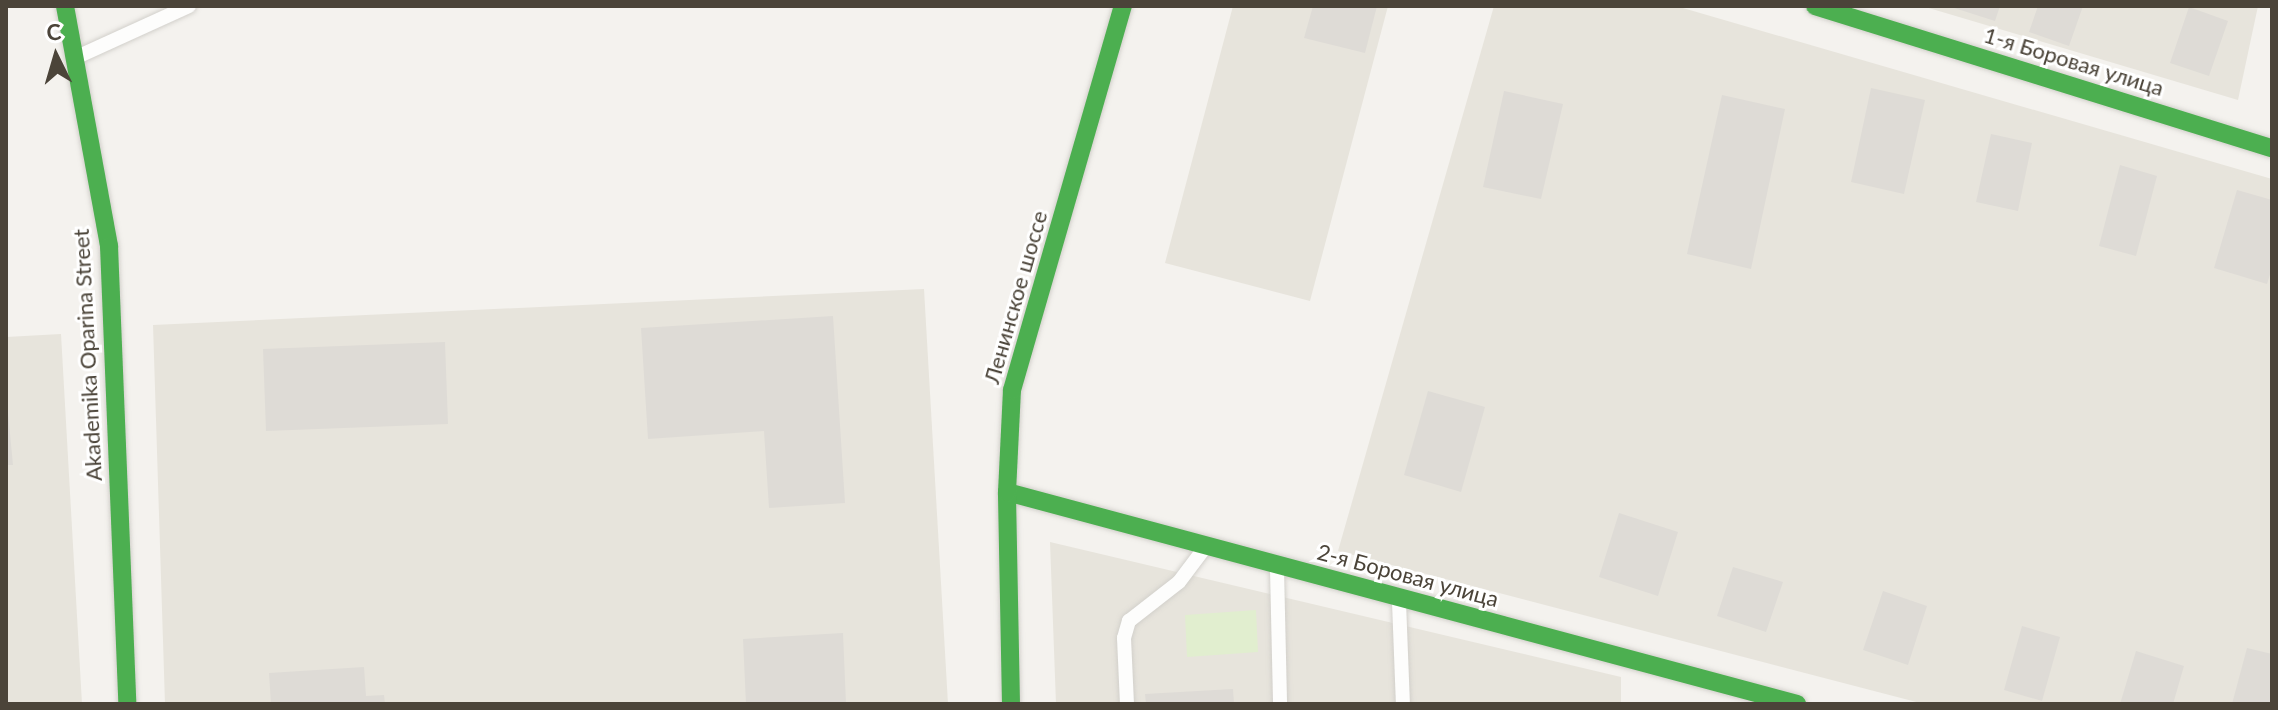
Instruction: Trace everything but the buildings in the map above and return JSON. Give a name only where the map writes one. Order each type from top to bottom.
[{"type":"street","name":"Akademika Oparina Street","points":[[65,6],[109,246],[127,704]]},
{"type":"street","name":"Ленинское шоссе","points":[[1011,704],[1007,492],[1012,390],[1123,6]]},
{"type":"street","name":"1-я Боровая улица","points":[[1815,6],[2272,148]]},
{"type":"street","name":"2-я Боровая улица","points":[[1007,492],[1797,704]]},
{"type":"lane","points":[[75,58],[189,6]]},
{"type":"lane","points":[[1127,704],[1124,638],[1129,621],[1179,582],[1207,545]]},
{"type":"lane","points":[[1277,564],[1280,704]]},
{"type":"lane","points":[[1399,597],[1403,704]]},
{"type":"shaded area","points":[[1233,6],[1388,6],[1310,301],[1165,263]]},
{"type":"shaded area","points":[[1494,6],[1676,6],[2272,179],[2272,704],[1924,704],[1338,551]]},
{"type":"shaded area","points":[[1922,6],[2258,6],[2238,100]]},
{"type":"shaded area","points":[[924,289],[948,704],[165,704],[153,325]]},
{"type":"shaded area","points":[[61,334],[82,704],[6,704],[6,337]]},
{"type":"shaded area","points":[[1050,542],[1621,677],[1621,704],[1056,704]]},
{"type":"green space","points":[[1256,610],[1258,652],[1187,657],[1185,615]]},
{"type":"traffic: fast","points":[[65,6],[109,246],[127,704]]},
{"type":"traffic: fast","points":[[1011,704],[1007,492],[1012,390],[1123,6]]},
{"type":"traffic: fast","points":[[1815,6],[2272,148]]},
{"type":"traffic: fast","points":[[1007,492],[1797,704]]}]
